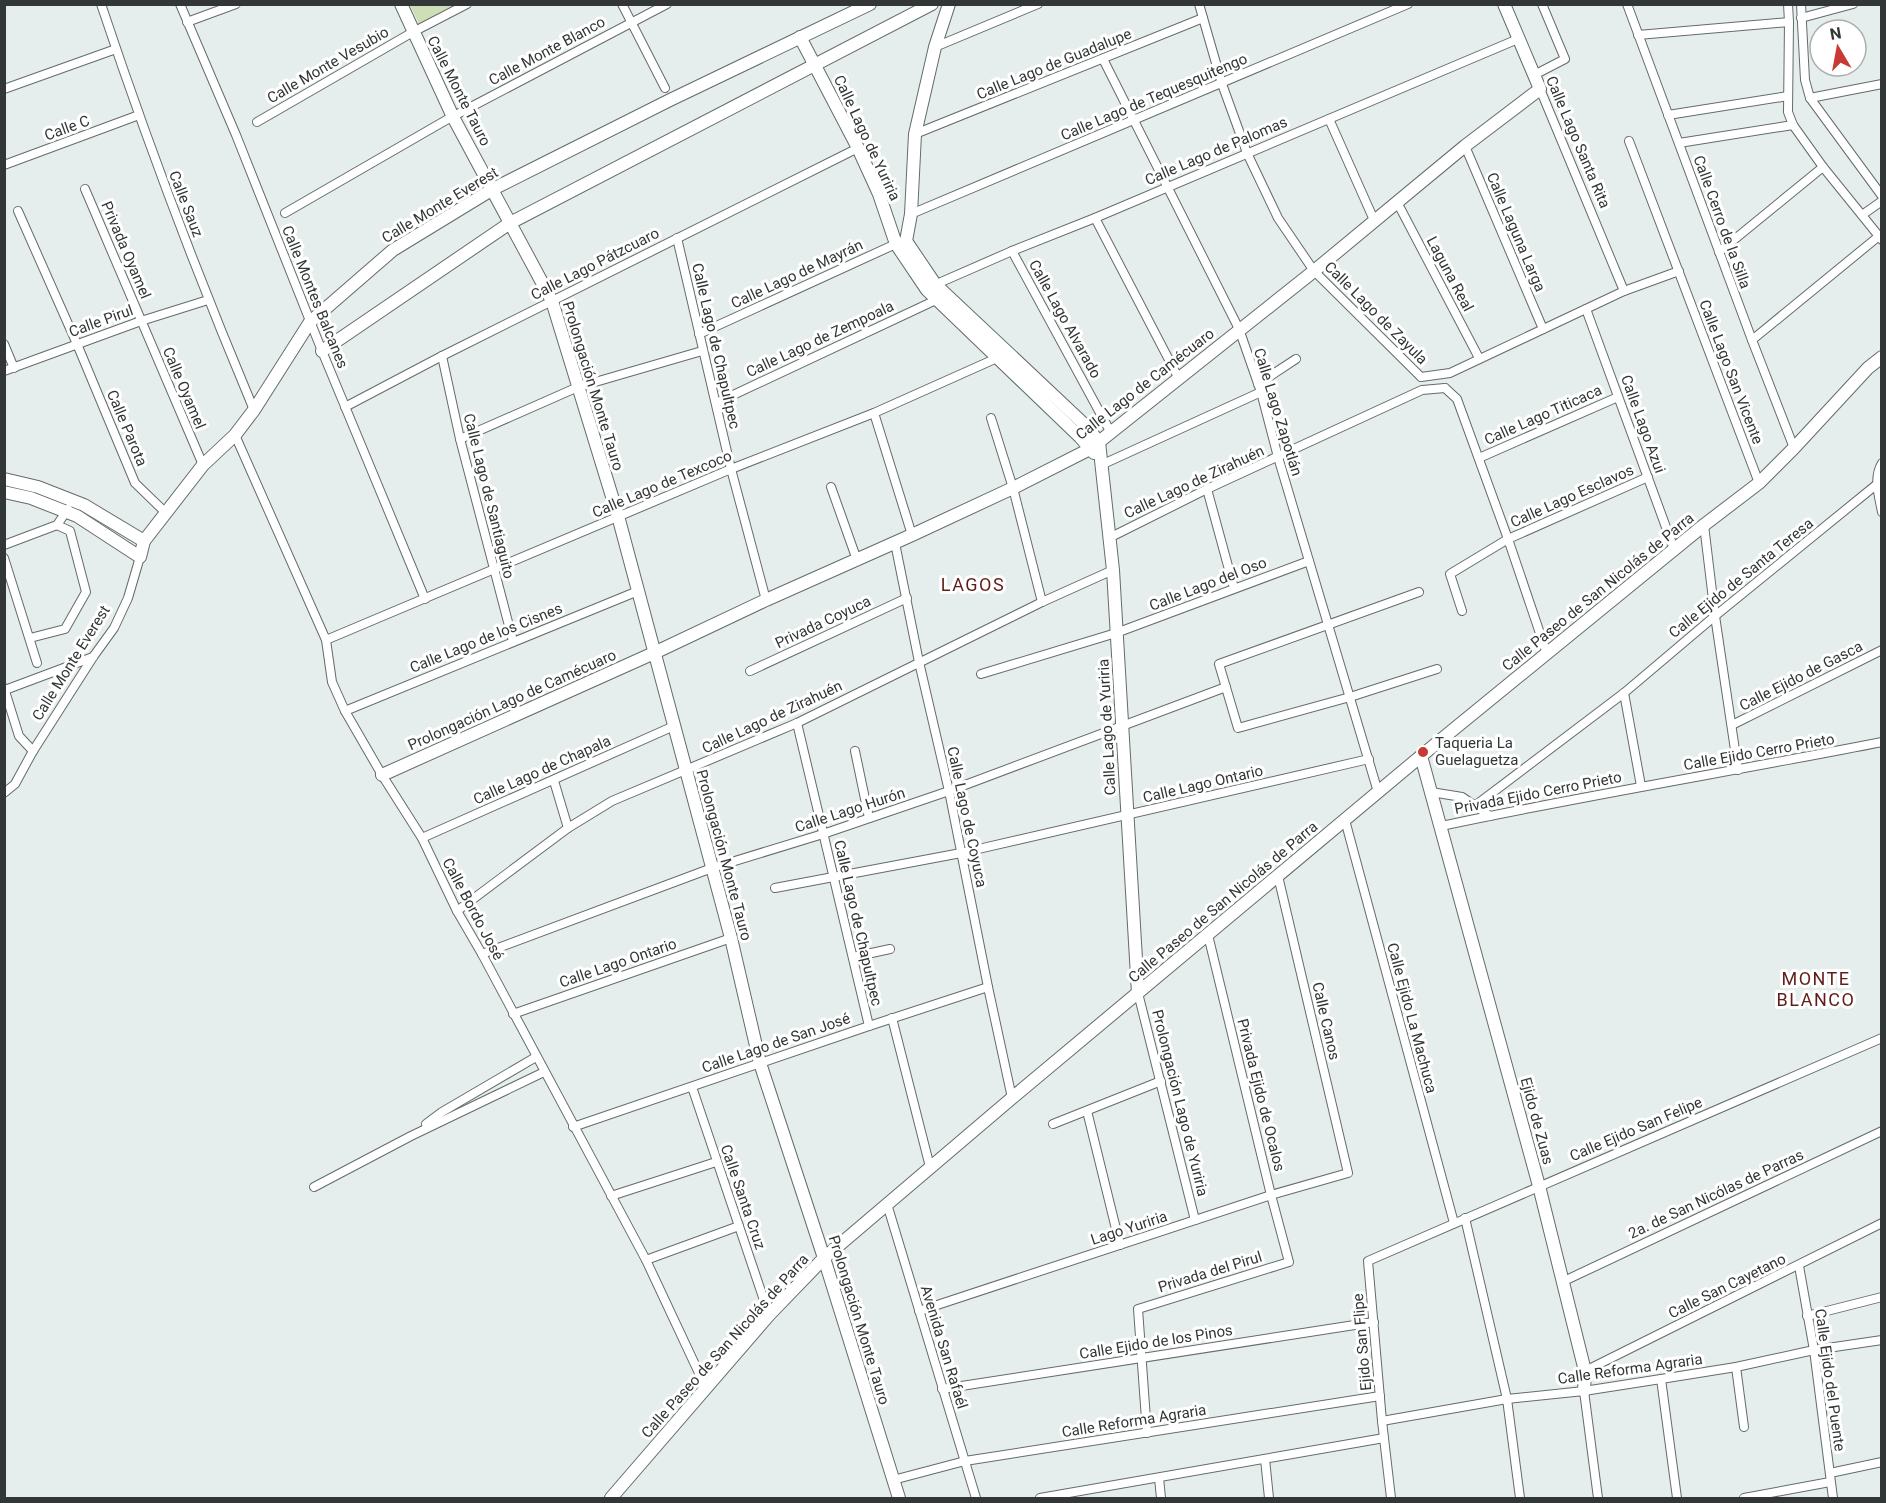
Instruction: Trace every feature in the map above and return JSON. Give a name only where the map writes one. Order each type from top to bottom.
[{"type":"street","name":"Calle Sauz","points":[[101,4],[138,115],[208,300],[254,410]]},
{"type":"street","name":"Calle Montes Balcanes","points":[[180,4],[236,135],[310,322],[425,598]]},
{"type":"street","points":[[187,22],[236,4]]},
{"type":"street","name":"Calle Monte Tauro","points":[[400,4],[453,117],[510,223]]},
{"type":"street","name":"Calle Monte Vesubio","points":[[257,122],[412,32],[467,4]]},
{"type":"street","points":[[622,4],[665,88]]},
{"type":"street","name":"Calle Monte Blanco","points":[[285,213],[453,117],[667,4]]},
{"type":"street","name":"Calle Monte Everest","points":[[4,793],[15,784],[93,657],[114,628],[128,598],[144,542],[203,465],[235,435],[254,410],[310,322],[393,250],[493,189],[800,37],[850,9],[870,4]]},
{"type":"street","points":[[322,351],[510,223],[932,4]]},
{"type":"street","points":[[901,242],[911,214],[915,134],[935,47],[949,4]]},
{"type":"street","points":[[935,47],[1038,4]]},
{"type":"street","name":"Calle Lago de Tequesquitengo","points":[[911,214],[1408,4]]},
{"type":"street","name":"Calle Lago Santa Rita","points":[[1504,4],[1624,291]]},
{"type":"street","points":[[1534,75],[1564,59],[1542,4]]},
{"type":"street","name":"Calle Cerro de la Silla","points":[[1627,4],[1794,448]]},
{"type":"street","points":[[1752,340],[1880,238],[1823,167],[1793,125],[1788,112],[1788,4]]},
{"type":"street","points":[[1801,4],[1805,80],[1810,98],[1881,198],[1862,215]]},
{"type":"street","points":[[1801,18],[1853,4]]},
{"type":"street","name":"Calle Lago de Zayula","points":[[1201,5],[1222,84],[1247,153],[1278,218],[1314,271],[1422,377]]},
{"type":"street","name":"Calle Lago de Guadalupe","points":[[915,134],[1203,18]]},
{"type":"street","points":[[1638,35],[1789,22]]},
{"type":"street","name":"Calle Lago de Yuriria","points":[[800,37],[858,148],[901,242],[931,287],[936,300],[1001,353]]},
{"type":"street","name":"Calle Lago de Palomas","points":[[931,287],[1518,39]]},
{"type":"street","points":[[4,89],[116,49]]},
{"type":"street","name":"Calle Lago Zapotlán","points":[[1103,59],[1239,329],[1259,388],[1378,792]]},
{"type":"street","points":[[1810,98],[1881,84]]},
{"type":"street","name":"Calle Lago de Camécuaro","points":[[654,653],[1012,488],[1095,445],[1314,271],[1465,146],[1540,89]]},
{"type":"street","points":[[1668,115],[1788,96]]},
{"type":"street","name":"Calle C","points":[[4,165],[138,115]]},
{"type":"street","points":[[1329,119],[1374,220]]},
{"type":"street","points":[[1678,143],[1793,125]]},
{"type":"street","name":"Calle Lago San Vicente","points":[[1629,141],[1759,483]]},
{"type":"street","name":"Calle Laguna Larga","points":[[1465,146],[1543,329]]},
{"type":"street","name":"Calle Lago Pátzcuaro","points":[[345,407],[442,356],[858,148]]},
{"type":"street","points":[[1719,252],[1823,167]]},
{"type":"street","name":"Privada Oyamel","points":[[85,189],[141,321]]},
{"type":"street","name":"Laguna Real","points":[[1397,202],[1479,358]]},
{"type":"street","name":"Calle Parota","points":[[18,211],[135,483],[166,513]]},
{"type":"street","points":[[1095,218],[1179,379]]},
{"type":"street","name":"Prolongación Monte Tauro","points":[[510,223],[552,301],[618,516],[731,938],[760,1063],[899,1498]]},
{"type":"street","name":"Calle Lago de Chapultpec","points":[[677,238],[731,470],[766,600]]},
{"type":"street","name":"Calle Lago de Mayrán","points":[[699,334],[901,242]]},
{"type":"street","name":"Calle Lago Alvarado","points":[[1012,251],[1112,432]]},
{"type":"street","points":[[1422,390],[1422,377],[1450,373],[1624,291],[1679,271]]},
{"type":"street","name":"Calle Lago de Yuriria","points":[[931,287],[1095,445],[1101,463],[1113,570],[1138,993]]},
{"type":"street","name":"Calle Pirul","points":[[4,371],[141,321],[208,300]]},
{"type":"street","name":"Calle Lago de Zempoala","points":[[716,403],[936,300]]},
{"type":"street","name":"Calle Lago Azui","points":[[1586,309],[1674,549]]},
{"type":"street","name":"Calle Oyamel","points":[[141,321],[203,465]]},
{"type":"street","points":[[4,344],[14,368]]},
{"type":"street","points":[[460,439],[578,387],[702,351]]},
{"type":"street","name":"Calle Lago de Texcoco","points":[[326,640],[618,516],[874,413],[1001,353]]},
{"type":"street","name":"Calle Lago de Santiaguito","points":[[442,356],[460,439],[513,641]]},
{"type":"street","name":"Calle Paseo de San Nicolás de Parra","points":[[611,1498],[769,1315],[824,1258],[1421,756],[1674,549],[1759,483],[1881,357]]},
{"type":"street","points":[[1101,463],[1259,388],[1296,359]]},
{"type":"street","points":[[1450,373],[1445,388],[1456,399],[1479,458],[1546,654]]},
{"type":"street","name":"Calle Lago de Zirahuén","points":[[1108,538],[1422,390],[1445,388]]},
{"type":"street","name":"Calle Lago Titicaca","points":[[1479,458],[1618,397]]},
{"type":"street","points":[[874,413],[912,535]]},
{"type":"street","points":[[991,418],[1042,602]]},
{"type":"street","name":"Calle Bordo José","points":[[235,435],[326,640],[333,682],[345,711],[422,838],[457,911],[646,1260],[706,1388]]},
{"type":"street","points":[[1881,463],[1877,470],[1876,485],[1881,512]]},
{"type":"street","name":"Calle Lago Esclavos","points":[[1462,611],[1450,574],[1508,539],[1648,477]]},
{"type":"street","points":[[4,479],[38,487],[144,542]]},
{"type":"street","name":"Calle Ejido de Santa Teresa","points":[[1476,806],[1624,693],[1876,485]]},
{"type":"street","points":[[831,487],[857,560]]},
{"type":"street","points":[[1208,489],[1234,588]]},
{"type":"street","points":[[4,492],[75,508],[140,557]]},
{"type":"street","points":[[4,545],[57,525],[75,508]]},
{"type":"street","points":[[30,638],[65,629],[86,592],[70,531],[75,508]]},
{"type":"street","points":[[57,525],[70,531]]},
{"type":"street","points":[[1704,525],[1738,770]]},
{"type":"street","name":"Calle Lago de Coyuca","points":[[895,543],[1012,1098]]},
{"type":"street","points":[[4,558],[37,663]]},
{"type":"street","name":"Calle Lago del Oso","points":[[981,674],[1116,633],[1309,561]]},
{"type":"street","name":"Calle Lago de Zirahuén","points":[[457,911],[568,828],[612,801],[797,723],[1042,602],[1113,570]]},
{"type":"street","name":"Calle Lago de los Cisnes","points":[[345,711],[638,591]]},
{"type":"street","points":[[1419,592],[1219,664],[1238,728],[1350,697],[1437,669]]},
{"type":"street","name":"Privada Coyuca","points":[[750,671],[907,598]]},
{"type":"street","name":"Calle Ejido de Gasca","points":[[1732,725],[1881,650]]},
{"type":"street","name":"Prolongación Lago de Camécuaro","points":[[382,775],[654,653]]},
{"type":"street","points":[[33,752],[19,736],[5,689],[93,657]]},
{"type":"street","name":"Calle Lago Hurón","points":[[482,954],[712,868],[823,834],[949,791],[1226,687]]},
{"type":"street","points":[[1624,693],[1641,786]]},
{"type":"street","name":"Calle Lago de Chapultpec","points":[[797,723],[869,1026]]},
{"type":"street","name":"Calle Lago de Chapala","points":[[422,838],[674,726]]},
{"type":"street","name":"Calle Ejido Cerro Prieto","points":[[1641,786],[1881,742]]},
{"type":"street","points":[[855,751],[869,818]]},
{"type":"street","name":"Ejido de Zuas","points":[[1421,756],[1539,1186],[1584,1371],[1584,1391],[1598,1498]]},
{"type":"street","name":"Calle Lago Ontario","points":[[775,888],[961,853],[1369,759]]},
{"type":"street","points":[[554,781],[568,828]]},
{"type":"street","name":"Privada Ejido Cerro Prieto","points":[[1441,826],[1641,786]]},
{"type":"street","points":[[1431,792],[1462,797],[1490,816]]},
{"type":"street","name":"Calle Ejido La Machuca","points":[[1345,820],[1454,1223]]},
{"type":"street","name":"Calle Canos","points":[[1278,876],[1348,1173]]},
{"type":"street","name":"Privada Ejido de Ocalos","points":[[1208,934],[1289,1262]]},
{"type":"street","name":"Calle Lago Ontario","points":[[513,1014],[731,938]]},
{"type":"street","points":[[853,957],[890,949]]},
{"type":"street","name":"Calle Lago de San José","points":[[573,1127],[988,987]]},
{"type":"street","name":"Prolongación Lago de Yuriria","points":[[1138,993],[1195,1220]]},
{"type":"street","name":"Calle Lago de Chapultpec","points":[[892,1018],[930,1167]]},
{"type":"street","name":"Calle Ejido San Felipe","points":[[1368,1261],[1881,1038]]},
{"type":"street","points":[[411,1136],[442,1112],[536,1057]]},
{"type":"street","points":[[314,1186],[544,1072]]},
{"type":"street","points":[[1053,1124],[1161,1081]]},
{"type":"street","name":"Calle Santa Cruz","points":[[692,1087],[769,1315]]},
{"type":"street","points":[[1087,1111],[1120,1245]]},
{"type":"street","name":"2a. de San Nicólas de Parras","points":[[1562,1282],[1881,1131]]},
{"type":"street","points":[[611,1196],[716,1162]]},
{"type":"street","name":"Lago Yuriria","points":[[919,1311],[1271,1195],[1348,1173]]},
{"type":"street","name":"Avenida San Rafaél","points":[[887,1204],[976,1498]]},
{"type":"street","points":[[1465,1218],[1507,1399],[1520,1498]]},
{"type":"street","name":"Calle San Cayetano","points":[[1584,1371],[1799,1266],[1881,1223]]},
{"type":"street","points":[[646,1260],[739,1227]]},
{"type":"street","name":"Ejido San Flipe","points":[[1368,1261],[1391,1498]]},
{"type":"street","name":"Privada del Pirul","points":[[1142,1358],[1138,1309],[1289,1262]]},
{"type":"street","name":"Calle Ejido del Puente","points":[[1799,1266],[1814,1350],[1833,1498]]},
{"type":"street","points":[[1807,1316],[1881,1298]]},
{"type":"street","name":"Calle Ejido de los Pinos","points":[[942,1389],[1374,1322]]},
{"type":"street","name":"Calle Reforma Agraria","points":[[1382,1421],[1507,1399],[1584,1391],[1736,1367],[1814,1350],[1881,1340]]},
{"type":"street","points":[[1142,1358],[1148,1432]]},
{"type":"street","points":[[1736,1367],[1744,1427]]},
{"type":"street","points":[[1661,1379],[1677,1498]]},
{"type":"street","name":"Calle Reforma Agraria","points":[[893,1480],[965,1461],[1380,1396]]},
{"type":"street","points":[[1040,1498],[1061,1497],[1384,1438]]},
{"type":"street","points":[[1265,1459],[1269,1498]]},
{"type":"street","points":[[1744,1498],[1830,1478],[1881,1462]]},
{"type":"street","points":[[1159,1478],[1161,1498]]},
{"type":"green space","points":[[410,5],[456,5],[419,24]]},
{"type":"place","name":"Taqueria La Guelaguetza","points":[[1423,752]]},
{"type":"district","name":"LAGOS","points":[[973,585]]},
{"type":"district","name":"MONTE BLANCO","points":[[1816,989]]}]
